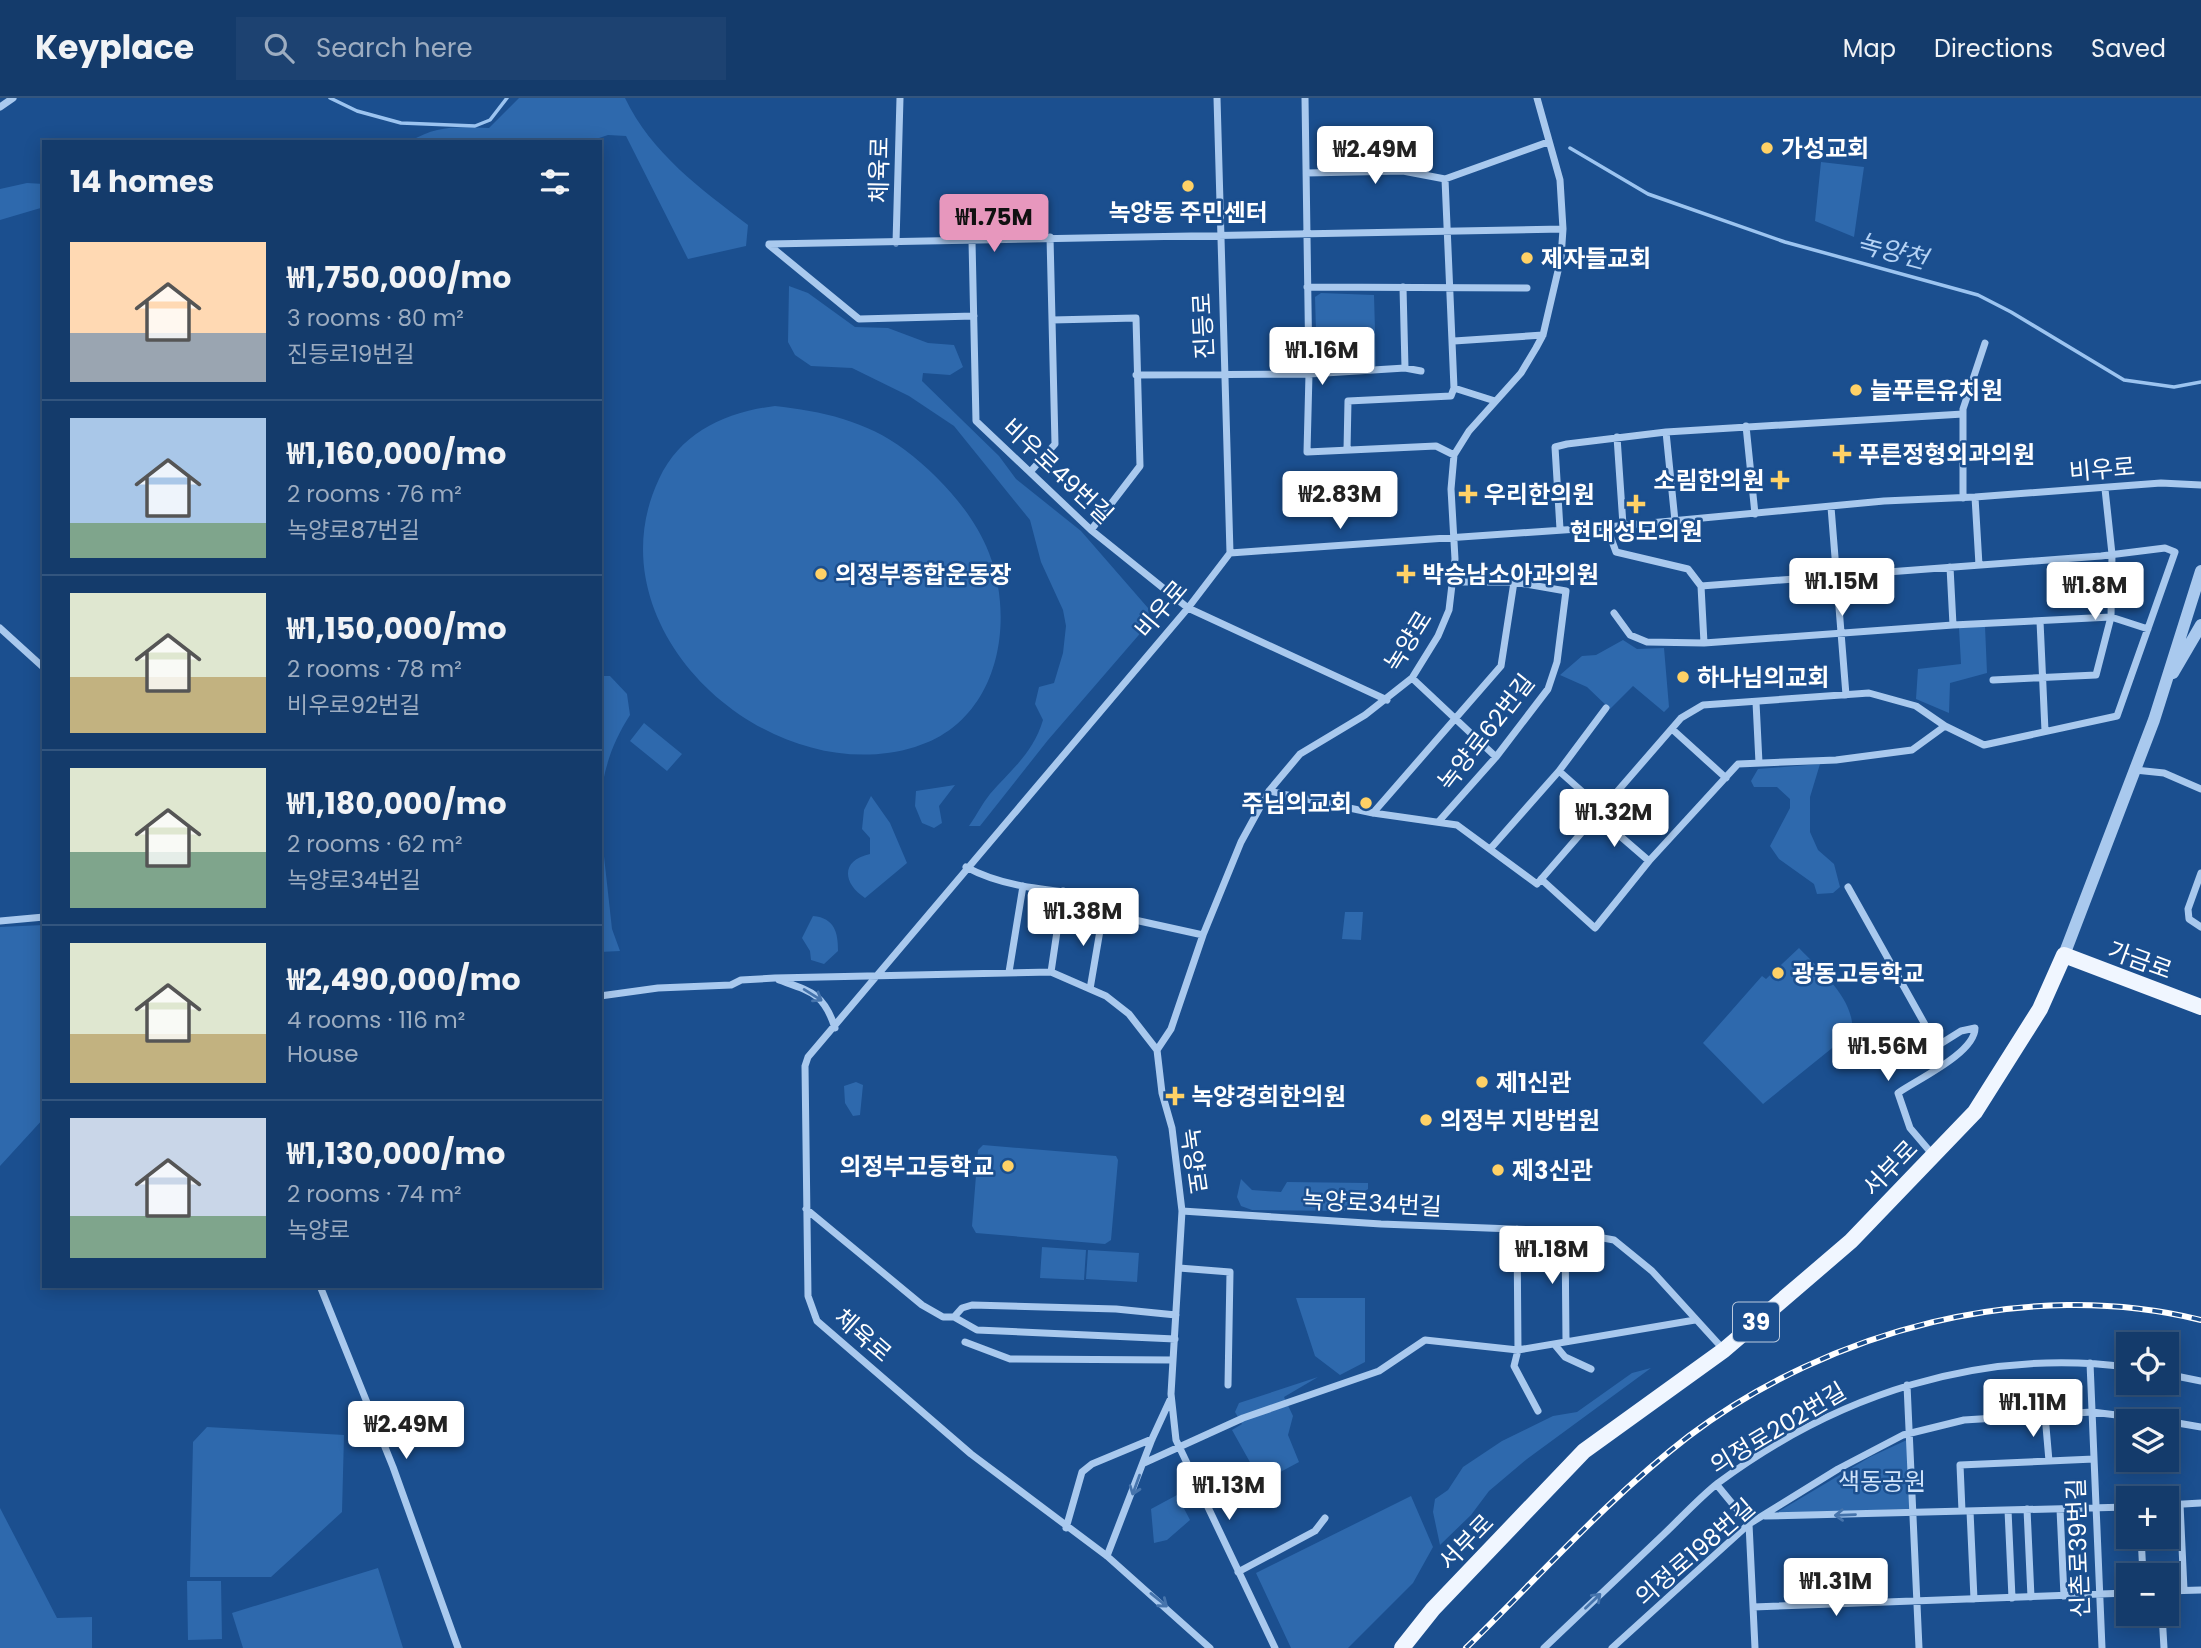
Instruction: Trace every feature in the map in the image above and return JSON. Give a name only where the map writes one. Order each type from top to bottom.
[{"type":"main road","name":"가금로","points":[[2064,956],[2201,1007]]},
{"type":"main road","name":"서부로","points":[[1402,1648],[1433,1609],[1584,1451],[1724,1350],[1851,1241],[1975,1112],[2040,1009],[2064,956]]},
{"type":"street","points":[[0,107],[13,98]]},
{"type":"street","name":"체육로","points":[[896,243],[900,98]]},
{"type":"street","name":"진등로","points":[[1217,98],[1230,553]]},
{"type":"street","points":[[1305,98],[1310,374],[1307,452],[1436,446],[1454,455]]},
{"type":"street","name":"녹양로","points":[[1275,1648],[1178,1446],[1171,1400],[1182,1211],[1172,1128],[1162,1093],[1157,1050],[1171,1029],[1203,935],[1241,842],[1269,791],[1300,754],[1387,700],[1412,678],[1438,636],[1449,610],[1454,582],[1451,489],[1454,455],[1469,431],[1521,373],[1543,335],[1558,274],[1563,229],[1560,180],[1537,98]]},
{"type":"street","points":[[1306,173],[1403,171],[1445,179],[1548,142]]},
{"type":"street","points":[[1347,450],[1348,401],[1451,396],[1454,388],[1445,179]]},
{"type":"street","points":[[974,316],[859,319],[769,244],[1563,229]]},
{"type":"street","points":[[1031,471],[1055,444],[1051,237]]},
{"type":"street","name":"비우로49번길","points":[[972,241],[976,421],[1091,530],[1188,608]]},
{"type":"street","points":[[1307,287],[1527,288]]},
{"type":"street","points":[[1403,287],[1405,368]]},
{"type":"street","points":[[1052,320],[1136,318],[1140,466],[1091,530]]},
{"type":"street","points":[[1454,341],[1543,335]]},
{"type":"street","points":[[1963,498],[1963,417],[1985,343]]},
{"type":"street","points":[[1136,375],[1310,374],[1405,368],[1422,372]]},
{"type":"street","points":[[1454,388],[1495,401]]},
{"type":"street","points":[[1560,529],[1555,447],[1617,437],[1746,426],[1963,417]]},
{"type":"street","points":[[1746,426],[1755,514]]},
{"type":"street","points":[[1666,432],[1675,521]]},
{"type":"street","points":[[1617,437],[1623,525]]},
{"type":"street","name":"비우로","points":[[875,977],[1188,608],[1230,553],[1607,527],[1831,507],[2161,483],[2201,485]]},
{"type":"street","points":[[1993,680],[2096,675],[2111,617],[2112,554],[2105,489]]},
{"type":"street","points":[[1975,498],[1979,565]]},
{"type":"street","points":[[1831,507],[1846,695]]},
{"type":"street","points":[[1607,527],[1616,552],[1681,565],[1688,569],[1701,586],[1703,643]]},
{"type":"street","points":[[1541,879],[1681,718],[1703,705],[1869,693],[1916,706],[1945,726],[1984,745],[2117,716],[2175,552],[2165,548],[1701,586]]},
{"type":"street","points":[[1950,567],[1953,625]]},
{"type":"street","name":"서부로","points":[[2064,956],[2135,770],[2201,571]]},
{"type":"street","name":"녹양로62번길","points":[[1440,820],[1496,757],[1548,688],[1557,662],[1566,591],[1514,582],[1454,582]]},
{"type":"street","name":"녹양로62번길","points":[[1373,813],[1501,666],[1514,582]]},
{"type":"street","name":"녹양로","points":[[1188,608],[1387,700]]},
{"type":"street","points":[[1614,613],[1630,635],[1647,642],[1703,643],[1841,632],[2111,617],[2148,629]]},
{"type":"street","points":[[2040,621],[2045,731]]},
{"type":"street","points":[[2161,694],[2201,625]]},
{"type":"street","points":[[0,628],[42,666]]},
{"type":"street","points":[[1412,678],[1496,757]]},
{"type":"street","points":[[1756,702],[1759,763]]},
{"type":"street","points":[[1491,848],[1559,771],[1606,708]]},
{"type":"street","name":"녹양로62번길","points":[[1269,791],[1373,813],[1440,820],[1457,825],[1537,884],[1541,879],[1595,928],[1649,861],[1738,764],[1836,760],[1912,750],[1945,726]]},
{"type":"street","points":[[1672,729],[1726,778]]},
{"type":"street","points":[[2135,770],[2164,773],[2201,789]]},
{"type":"street","points":[[1559,771],[1649,861]]},
{"type":"street","points":[[966,867],[984,877],[1023,886],[1105,897],[1090,989]]},
{"type":"street","points":[[2201,873],[2188,909],[2189,919],[2201,927]]},
{"type":"street","points":[[1009,972],[1023,886]]},
{"type":"street","points":[[1847,887],[1937,1046],[1961,1031],[1975,1028],[1975,1036],[1963,1052],[1898,1093],[1910,1128],[1933,1155]]},
{"type":"street","points":[[1051,972],[1063,891]]},
{"type":"street","points":[[1103,913],[1203,935]]},
{"type":"street","points":[[0,921],[42,917]]},
{"type":"street","points":[[602,996],[658,988],[731,985],[741,980],[775,978],[1051,972],[1090,989],[1129,1014],[1157,1050]]},
{"type":"street","name":"체육로","points":[[875,977],[808,1057],[805,1066],[808,1296],[817,1321],[971,1454],[1066,1528],[1107,1556],[1210,1648]]},
{"type":"street","points":[[775,978],[814,993],[828,1008],[835,1028]]},
{"type":"street","points":[[806,1209],[922,1305],[943,1317],[954,1317],[977,1330],[1174,1339]]},
{"type":"street","name":"녹양로34번길","points":[[1182,1211],[1565,1231],[1614,1240],[1633,1253],[1724,1350]]},
{"type":"street","points":[[1517,1229],[1518,1350],[1514,1366],[1538,1411]]},
{"type":"street","points":[[1565,1231],[1566,1341]]},
{"type":"street","points":[[1179,1268],[1230,1272],[1228,1385]]},
{"type":"street","points":[[321,1288],[394,1467],[458,1648]]},
{"type":"street","points":[[954,1317],[962,1308],[972,1305],[1116,1309],[1176,1315]]},
{"type":"street","points":[[1144,1463],[1243,1418],[1379,1371],[1425,1340],[1518,1350],[1695,1320]]},
{"type":"street","points":[[965,1342],[1010,1359],[1173,1360]]},
{"type":"street","points":[[1555,1345],[1565,1357],[1591,1369]]},
{"type":"street","name":"의정로202번길","points":[[1544,1648],[1717,1485],[1826,1416],[1866,1398],[1977,1368],[2090,1363],[2116,1366]]},
{"type":"street","name":"신촌로39번길","points":[[2090,1363],[2102,1648]]},
{"type":"street","points":[[2179,1377],[2201,1381]]},
{"type":"street","points":[[1907,1385],[1919,1648]]},
{"type":"street","points":[[1107,1556],[1152,1439],[1171,1400]]},
{"type":"street","name":"의정로198번길","points":[[1612,1648],[1749,1524],[1838,1469],[1910,1434],[1964,1420],[2092,1412],[2116,1415]]},
{"type":"street","points":[[2045,1415],[2049,1461]]},
{"type":"street","name":"의정로198번길","points":[[2179,1423],[2201,1427]]},
{"type":"street","points":[[1066,1528],[1082,1472],[1092,1464],[1152,1439]]},
{"type":"street","points":[[1974,1599],[1960,1465],[2094,1459]]},
{"type":"street","points":[[1717,1485],[1749,1524],[1755,1648]]},
{"type":"street","points":[[2183,1590],[2180,1504],[2201,1503]]},
{"type":"street","points":[[1764,1516],[2116,1507]]},
{"type":"street","points":[[2060,1508],[2064,1596]]},
{"type":"street","points":[[2008,1510],[2012,1598]]},
{"type":"street","points":[[2027,1510],[2031,1597]]},
{"type":"street","points":[[1238,1572],[1315,1531],[1325,1518]]},
{"type":"street","points":[[2179,1590],[2201,1591]]},
{"type":"street","points":[[1753,1607],[2116,1594]]},
{"type":"street","points":[[2163,1626],[2164,1648]]},
{"type":"green space","points":[[519,98],[625,98],[636,118],[663,153],[695,183],[748,225],[746,246],[688,259],[626,136],[608,135],[593,140],[412,140],[438,130],[489,128]]},
{"type":"green space","points":[[1821,162],[1864,167],[1854,237],[1815,221]]},
{"type":"green space","points":[[27,183],[42,184],[42,208],[0,220],[0,189]]},
{"type":"green space","points":[[789,286],[808,293],[855,327],[888,328],[928,343],[954,345],[963,367],[950,375],[923,373],[922,381],[999,456],[1016,479],[1081,531],[1148,608],[1150,622],[1048,740],[980,826],[969,826],[990,794],[1028,751],[1039,732],[1043,720],[1035,704],[1039,687],[1054,683],[1063,653],[1066,626],[1063,610],[1041,562],[1030,520],[954,426],[909,396],[852,368],[811,366],[795,355],[788,342]]},
{"type":"green space","points":[[1321,293],[1374,295],[1376,366],[1317,366],[1315,297]]},
{"type":"green space","name":"의정부종합운동장","points":[[775,406],[843,419],[875,432],[905,450],[954,496],[974,523],[989,553],[997,581],[1000,610],[999,639],[993,667],[982,693],[965,716],[943,734],[915,747],[859,755],[803,745],[751,722],[705,686],[670,642],[648,590],[644,535],[659,479],[668,463],[692,437],[707,427],[739,413]]},
{"type":"green space","points":[[1985,626],[1987,673],[1950,683],[1949,713],[1916,699],[1918,669],[1961,664],[1959,628]]},
{"type":"green space","points":[[1623,640],[1637,649],[1664,648],[1669,707],[1664,712],[1633,686],[1610,709],[1587,687],[1560,675],[1582,656],[1596,655]]},
{"type":"green space","points":[[602,676],[610,676],[627,694],[630,715],[618,736],[602,790]]},
{"type":"green space","points":[[644,723],[682,754],[667,771],[630,741]]},
{"type":"green space","points":[[1820,764],[1810,797],[1810,832],[1818,850],[1834,864],[1840,887],[1833,893],[1817,894],[1814,884],[1779,859],[1770,846],[1790,808],[1790,799],[1777,787],[1754,787],[1751,781],[1758,769]]},
{"type":"green space","points":[[955,785],[939,806],[942,823],[934,828],[922,823],[915,806],[916,791]]},
{"type":"green space","points":[[871,796],[890,823],[907,863],[865,898],[852,886],[848,873],[854,861],[870,854],[870,838],[862,829],[864,810]]},
{"type":"green space","points":[[602,838],[612,929],[620,951],[602,952]]},
{"type":"green space","points":[[1345,912],[1363,912],[1361,940],[1342,939]]},
{"type":"green space","points":[[813,916],[831,923],[836,933],[838,951],[824,964],[811,960],[810,951],[802,938]]},
{"type":"green space","points":[[42,925],[42,1120],[0,1166],[0,927]]},
{"type":"green space","points":[[1799,948],[1826,975],[1842,997],[1852,1020],[1852,1032],[1763,1104],[1703,1043],[1762,976],[1766,979]]},
{"type":"green space","points":[[856,1082],[863,1085],[860,1115],[853,1116],[845,1103],[844,1086]]},
{"type":"green space","points":[[983,1145],[1116,1156],[1118,1160],[1111,1240],[1105,1244],[976,1233],[972,1226],[978,1150]]},
{"type":"green space","points":[[1241,1179],[1252,1190],[1281,1192],[1287,1182],[1368,1183],[1368,1189],[1359,1195],[1365,1204],[1350,1211],[1252,1210],[1241,1206],[1237,1197]]},
{"type":"green space","points":[[1042,1247],[1086,1250],[1084,1280],[1040,1278]]},
{"type":"green space","points":[[1088,1250],[1139,1253],[1137,1282],[1086,1279]]},
{"type":"green space","points":[[1296,1298],[1365,1298],[1365,1362],[1340,1375],[1315,1356]]},
{"type":"green space","points":[[1651,1368],[1527,1459],[1489,1491],[1471,1515],[1440,1545],[1433,1512],[1435,1499],[1448,1490],[1463,1467],[1502,1441],[1553,1416],[1577,1412],[1632,1373]]},
{"type":"green space","points":[[1318,1377],[1284,1397],[1293,1416],[1288,1435],[1299,1462],[1271,1477],[1272,1490],[1265,1489],[1232,1430],[1242,1424],[1235,1412],[1239,1403]]},
{"type":"green space","points":[[207,1427],[344,1435],[342,1512],[271,1577],[190,1577],[193,1442]]},
{"type":"green space","name":"색동공원","points":[[1909,1439],[1910,1509],[1776,1513],[1870,1457]]},
{"type":"green space","points":[[1177,1495],[1190,1520],[1167,1540],[1154,1543],[1151,1509]]},
{"type":"green space","points":[[1411,1496],[1433,1547],[1413,1583],[1348,1648],[1291,1648],[1256,1573]]},
{"type":"green space","points":[[0,1508],[57,1618],[92,1617],[92,1648],[0,1648]]},
{"type":"green space","points":[[378,1568],[403,1648],[243,1648],[232,1613]]},
{"type":"green space","points":[[187,1581],[221,1581],[222,1639],[188,1640]]},
{"type":"waterway","points":[[330,98],[357,111],[401,123],[475,126],[490,120],[507,98]]},
{"type":"waterway","name":"녹양천","points":[[1570,148],[1648,194],[1785,242],[1978,295],[2124,380],[2174,387],[2201,382]]},
{"type":"railway","points":[[1466,1648],[1602,1512],[1659,1460],[1744,1399],[1804,1367],[1867,1341],[1933,1322],[2000,1310],[2067,1305],[2135,1308],[2201,1320]]},
{"type":"place","name":"가성교회","points":[[1767,148]]},
{"type":"place","name":"녹양동 주민센터","points":[[1188,186]]},
{"type":"place","name":"제자들교회","points":[[1527,258]]},
{"type":"place","name":"늘푸른유치원","points":[[1856,390]]},
{"type":"place","name":"푸른정형외과의원","points":[[1842,454]]},
{"type":"place","name":"소림한의원","points":[[1780,480]]},
{"type":"place","name":"우리한의원","points":[[1468,494]]},
{"type":"place","name":"현대성모의원","points":[[1636,504]]},
{"type":"place","name":"의정부종합운동장","points":[[821,574]]},
{"type":"place","name":"박승남소아과의원","points":[[1406,574]]},
{"type":"place","name":"하나님의교회","points":[[1683,677]]},
{"type":"place","name":"주님의교회","points":[[1366,803]]},
{"type":"place","name":"광동고등학교","points":[[1778,973]]},
{"type":"place","name":"제1신관","points":[[1482,1082]]},
{"type":"place","name":"녹양경희한의원","points":[[1175,1096]]},
{"type":"place","name":"의정부 지방법원","points":[[1426,1120]]},
{"type":"place","name":"의정부고등학교","points":[[1008,1166]]},
{"type":"place","name":"제3신관","points":[[1498,1170]]}]
